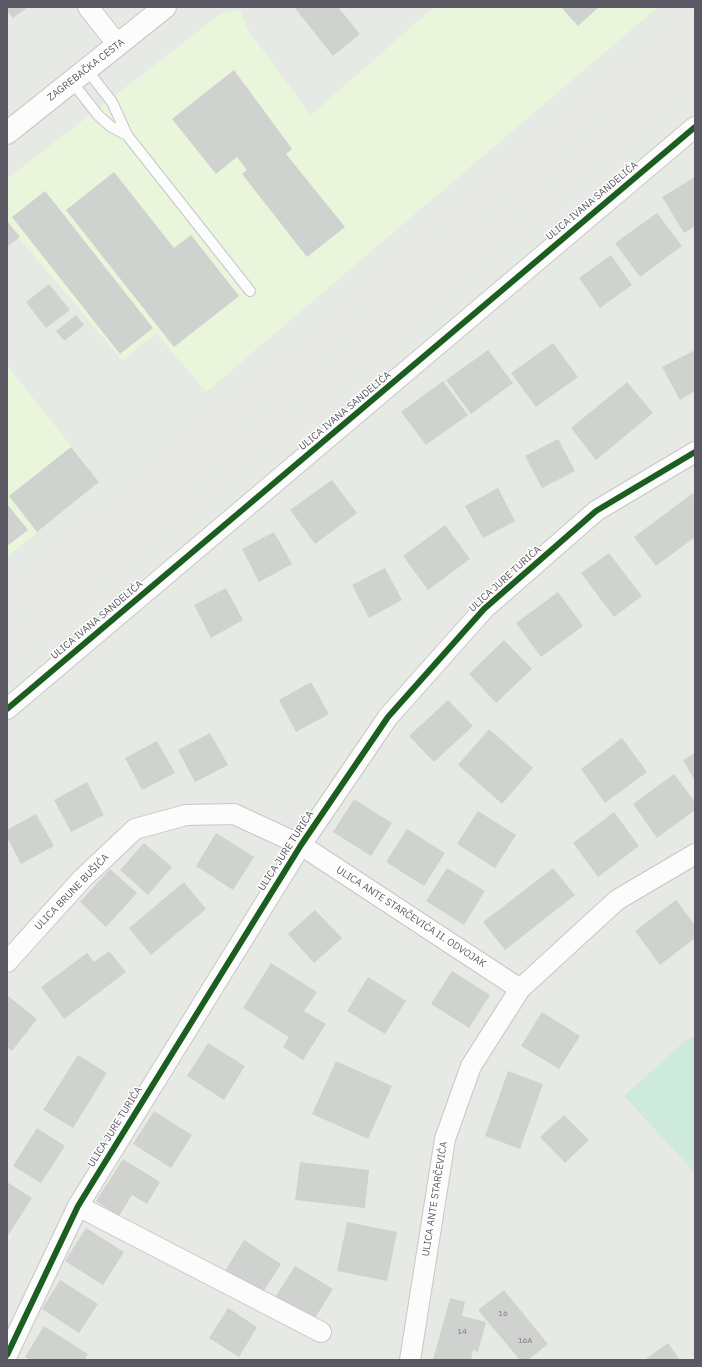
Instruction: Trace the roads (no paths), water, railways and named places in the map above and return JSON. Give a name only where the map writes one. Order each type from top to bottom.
[{"type":"main road","name":"ZAGREBAČKA CESTA","points":[[7,133],[165,7]]},
{"type":"street","points":[[88,7],[118,45]]},
{"type":"street","name":"ULICA IVANA SANDELIĆA","points":[[7,709],[695,127]]},
{"type":"street","name":"ULICA JURE TURIĆA","points":[[7,1356],[78,1206],[301,845],[388,718],[484,609],[596,511],[695,452]]},
{"type":"street","name":"ULICA BRUNE BUŠIĆA","points":[[7,962],[82,879],[135,829],[186,815],[234,814],[301,845]]},
{"type":"street","name":"ULICA ANTE STARČEVIĆA II. ODVOJAK","points":[[301,845],[520,989]]},
{"type":"street","name":"ULICA ANTE STARČEVIĆA","points":[[410,1360],[445,1139],[472,1066],[520,989],[617,900],[695,854]]},
{"type":"street","points":[[78,1206],[321,1332]]},
{"type":"lane","points":[[79,76],[98,115],[110,126],[127,135]]},
{"type":"lane","points":[[79,76],[112,102],[127,135],[250,292]]},
{"type":"railway","points":[[7,598],[695,10]]},
{"type":"railway","points":[[7,616],[695,29]]},
{"type":"railway","points":[[7,639],[695,52]]},
{"type":"railway","points":[[7,660],[695,73]]}]
